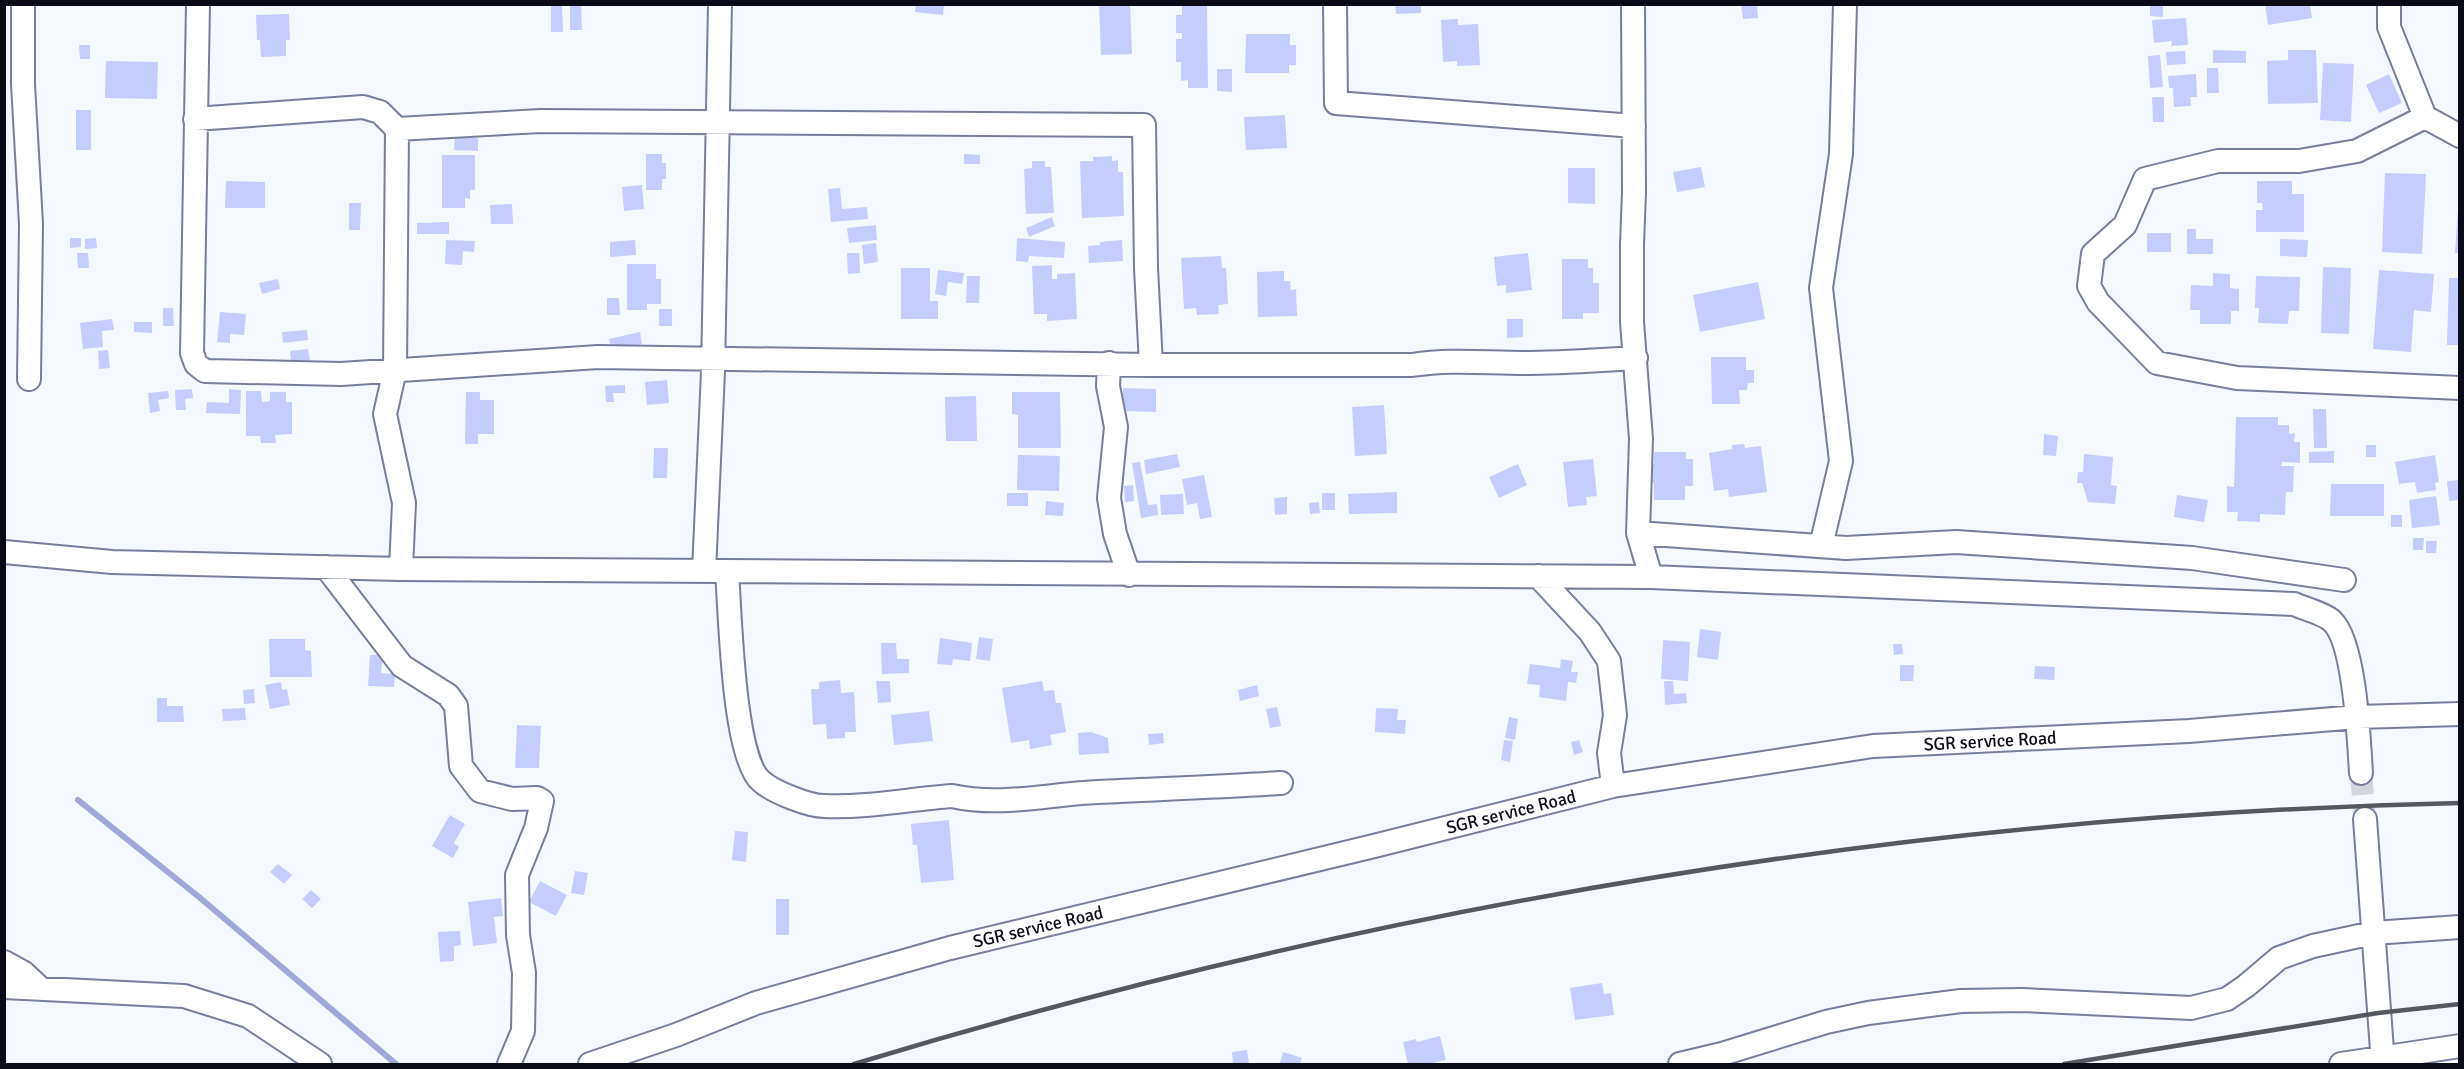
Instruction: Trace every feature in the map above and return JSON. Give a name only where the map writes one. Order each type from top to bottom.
[{"type":"street","points":[[23,4],[23,84],[31,224],[29,379]]},
{"type":"street","points":[[198,4],[192,353],[196,364],[206,371],[341,374],[598,357],[1151,365],[1412,365],[1475,360],[1539,363],[1636,358]]},
{"type":"street","points":[[704,571],[713,358],[720,4]]},
{"type":"street","points":[[1335,4],[1336,103],[1634,126]]},
{"type":"street","points":[[1633,4],[1632,322],[1641,439],[1638,533],[1651,577]]},
{"type":"street","points":[[1821,546],[1841,460],[1821,288],[1841,154],[1845,4]]},
{"type":"street","points":[[2389,4],[2389,27],[2425,117],[2460,136]]},
{"type":"street","points":[[195,119],[363,107],[381,112],[397,129],[395,370],[385,414],[404,502],[401,569]]},
{"type":"street","points":[[2425,117],[2357,151],[2299,161],[2218,161],[2145,179],[2125,225],[2092,254],[2089,286],[2098,302],[2157,363],[2236,378],[2460,388]]},
{"type":"street","points":[[397,129],[541,121],[718,124],[1144,125],[1146,268],[1151,365]]},
{"type":"street","points":[[1109,363],[1108,386],[1116,427],[1109,498],[1114,534],[1129,574]]},
{"type":"street","points":[[1638,533],[1846,548],[1956,542],[2192,558],[2344,580]]},
{"type":"street","points":[[4,552],[112,562],[401,569],[1651,577],[2294,604],[2332,620],[2345,646],[2357,717],[2361,773]]},
{"type":"street","points":[[326,567],[402,666],[448,696],[456,706],[462,766],[480,792],[512,799],[537,798],[542,801],[536,828],[517,875],[518,935],[524,973],[523,1031],[509,1065]]},
{"type":"street","points":[[727,571],[734,682],[747,759],[760,781],[785,795],[822,806],[952,796],[971,800],[996,801],[1099,792],[1281,783]]},
{"type":"street","points":[[1538,576],[1590,632],[1609,661],[1615,715],[1609,753],[1613,786]]},
{"type":"street","name":"SGR service Road","points":[[590,1065],[676,1035],[756,1003],[950,948],[1613,786],[1873,746],[2189,731],[2357,717],[2460,714]]},
{"type":"street","points":[[2365,819],[2383,1061]]},
{"type":"street","points":[[1680,1065],[1826,1022],[1868,1013],[1961,1001],[2022,1000],[2191,1008],[2227,999],[2279,958],[2313,945],[2373,933],[2460,927]]},
{"type":"street","points":[[4,963],[24,973],[40,988]]},
{"type":"street","points":[[4,987],[184,996],[248,1016],[320,1065]]},
{"type":"street","points":[[2341,1065],[2383,1061],[2460,1046]]},
{"type":"building","points":[[570,4],[581,4],[582,30],[570,30]]},
{"type":"building","points":[[916,4],[944,4],[943,15],[915,12]]},
{"type":"building","points":[[1099,4],[1130,4],[1132,54],[1101,55]]},
{"type":"building","points":[[1182,4],[1207,4],[1208,88],[1188,88],[1188,80],[1181,81],[1181,62],[1176,62],[1176,39],[1182,39],[1182,33],[1176,33],[1176,15],[1182,15]]},
{"type":"building","points":[[1395,4],[1421,4],[1421,13],[1396,14]]},
{"type":"building","points":[[1741,4],[1757,4],[1758,18],[1743,19]]},
{"type":"building","points":[[2150,4],[2163,4],[2163,17],[2150,16]]},
{"type":"building","points":[[2265,4],[2310,4],[2312,18],[2268,25]]},
{"type":"building","points":[[551,5],[562,5],[563,32],[551,32]]},
{"type":"building","points":[[289,14],[290,40],[286,40],[286,56],[261,57],[260,40],[257,40],[256,15]]},
{"type":"building","points":[[2186,18],[2188,45],[2171,46],[2172,41],[2154,43],[2152,20]]},
{"type":"building","points":[[1458,19],[1458,25],[1478,24],[1480,65],[1457,66],[1457,61],[1443,62],[1441,20]]},
{"type":"building","points":[[1246,34],[1290,34],[1290,45],[1296,45],[1296,65],[1289,65],[1289,73],[1245,73]]},
{"type":"building","points":[[79,45],[90,45],[90,59],[80,59]]},
{"type":"building","points":[[2213,50],[2246,51],[2246,63],[2213,63]]},
{"type":"building","points":[[2288,50],[2316,50],[2318,103],[2268,104],[2267,61],[2288,60]]},
{"type":"building","points":[[2185,51],[2186,64],[2167,65],[2166,52]]},
{"type":"building","points":[[2160,55],[2163,87],[2150,88],[2148,56]]},
{"type":"building","points":[[106,61],[158,62],[157,99],[105,98]]},
{"type":"building","points":[[2323,63],[2354,64],[2351,122],[2320,120]]},
{"type":"building","points":[[2207,68],[2218,68],[2219,93],[2207,93]]},
{"type":"building","points":[[1217,69],[1232,69],[1232,92],[1217,91]]},
{"type":"building","points":[[2196,74],[2197,97],[2190,97],[2191,106],[2174,107],[2173,88],[2169,88],[2168,76]]},
{"type":"building","points":[[2389,74],[2402,103],[2379,113],[2366,85]]},
{"type":"building","points":[[2152,97],[2164,97],[2164,122],[2153,122]]},
{"type":"building","points":[[76,110],[91,110],[91,150],[76,150]]},
{"type":"building","points":[[1285,115],[1287,148],[1246,150],[1244,117]]},
{"type":"building","points":[[455,138],[478,138],[478,151],[454,150]]},
{"type":"building","points":[[646,154],[662,154],[662,163],[666,163],[666,179],[662,179],[662,190],[646,190]]},
{"type":"building","points":[[964,154],[980,155],[980,164],[964,164]]},
{"type":"building","points":[[442,155],[475,155],[475,190],[470,190],[470,199],[465,198],[465,208],[442,208]]},
{"type":"building","points":[[1112,156],[1112,161],[1118,160],[1118,172],[1123,172],[1124,216],[1082,218],[1080,161],[1093,161],[1093,157]]},
{"type":"building","points":[[1032,161],[1045,161],[1045,167],[1051,167],[1054,213],[1026,214],[1024,169],[1032,168]]},
{"type":"building","points":[[1701,167],[1705,187],[1677,192],[1673,172]]},
{"type":"building","points":[[1568,168],[1595,168],[1595,204],[1568,203]]},
{"type":"building","points":[[2385,173],[2426,174],[2422,254],[2382,252]]},
{"type":"building","points":[[226,181],[265,182],[265,208],[225,208]]},
{"type":"building","points":[[2257,181],[2292,181],[2292,194],[2304,194],[2304,232],[2256,232],[2256,210],[2263,210],[2262,203],[2257,203]]},
{"type":"building","points":[[642,185],[644,209],[624,211],[622,187]]},
{"type":"building","points":[[840,188],[842,209],[867,207],[868,219],[831,222],[828,189]]},
{"type":"building","points":[[349,203],[361,203],[360,230],[349,230]]},
{"type":"building","points":[[512,204],[513,224],[491,224],[490,205]]},
{"type":"building","points":[[2458,209],[2460,209],[2460,253],[2455,253]]},
{"type":"building","points":[[1052,217],[1055,226],[1029,237],[1026,228]]},
{"type":"building","points":[[449,222],[449,234],[417,234],[417,223]]},
{"type":"building","points":[[876,225],[877,240],[849,243],[847,228]]},
{"type":"building","points":[[2187,229],[2196,229],[2196,239],[2213,239],[2213,254],[2187,254]]},
{"type":"building","points":[[2147,233],[2171,233],[2171,252],[2147,252]]},
{"type":"building","points":[[70,238],[81,238],[81,247],[70,248]]},
{"type":"building","points":[[96,238],[97,248],[85,249],[85,239]]},
{"type":"building","points":[[1017,238],[1065,242],[1064,258],[1029,256],[1028,262],[1016,261]]},
{"type":"building","points":[[2280,239],[2308,240],[2307,257],[2280,256]]},
{"type":"building","points":[[446,240],[475,241],[474,252],[463,251],[462,265],[445,264]]},
{"type":"building","points":[[635,240],[636,255],[610,257],[610,242]]},
{"type":"building","points":[[1122,240],[1123,261],[1089,263],[1088,246],[1100,245],[1100,242]]},
{"type":"building","points":[[876,243],[878,262],[864,264],[862,245]]},
{"type":"building","points":[[77,253],[88,253],[89,268],[78,268]]},
{"type":"building","points":[[847,253],[859,253],[860,273],[848,274]]},
{"type":"building","points":[[1528,253],[1532,290],[1506,293],[1506,285],[1497,286],[1494,257]]},
{"type":"building","points":[[1221,256],[1222,268],[1226,268],[1228,304],[1218,305],[1219,314],[1197,315],[1196,308],[1184,309],[1181,258]]},
{"type":"building","points":[[1562,259],[1588,259],[1588,268],[1593,268],[1593,283],[1599,283],[1599,313],[1583,313],[1583,319],[1562,319]]},
{"type":"building","points":[[627,264],[656,264],[656,279],[661,279],[661,304],[647,304],[647,310],[627,310]]},
{"type":"building","points":[[1052,265],[1052,279],[1057,279],[1057,274],[1075,273],[1077,319],[1047,321],[1047,314],[1034,314],[1032,266]]},
{"type":"building","points":[[2323,267],[2351,268],[2349,334],[2321,333]]},
{"type":"building","points":[[901,268],[930,268],[930,301],[938,301],[938,319],[901,319]]},
{"type":"building","points":[[938,270],[964,273],[962,284],[948,282],[946,296],[935,294]]},
{"type":"building","points":[[2379,270],[2434,274],[2431,312],[2414,310],[2411,352],[2373,349]]},
{"type":"building","points":[[1284,271],[1284,281],[1290,281],[1291,290],[1296,289],[1297,316],[1258,317],[1257,272]]},
{"type":"building","points":[[2213,273],[2230,274],[2230,288],[2239,289],[2239,311],[2231,311],[2231,324],[2200,324],[2200,310],[2190,310],[2191,285],[2213,286]]},
{"type":"building","points":[[967,276],[980,276],[979,303],[966,303]]},
{"type":"building","points":[[2256,276],[2300,277],[2299,311],[2289,311],[2288,324],[2258,323],[2259,308],[2255,308]]},
{"type":"building","points":[[2449,278],[2460,278],[2460,345],[2447,345]]},
{"type":"building","points":[[278,279],[280,289],[262,294],[259,283]]},
{"type":"building","points":[[1758,282],[1765,319],[1700,332],[1693,295]]},
{"type":"building","points":[[607,298],[619,298],[620,315],[607,315]]},
{"type":"building","points":[[163,308],[173,308],[174,326],[163,326]]},
{"type":"building","points":[[659,309],[672,309],[672,326],[659,326]]},
{"type":"building","points":[[220,312],[246,314],[244,335],[230,334],[230,343],[217,342]]},
{"type":"building","points":[[112,319],[114,330],[102,331],[103,347],[83,349],[80,323]]},
{"type":"building","points":[[1507,319],[1523,319],[1523,337],[1507,338]]},
{"type":"building","points":[[134,322],[152,322],[152,333],[134,332]]},
{"type":"building","points":[[307,330],[308,340],[283,343],[282,332]]},
{"type":"building","points":[[640,332],[642,344],[612,351],[609,339]]},
{"type":"building","points":[[308,349],[310,360],[291,361],[290,351]]},
{"type":"building","points":[[108,350],[110,368],[99,369],[98,351]]},
{"type":"building","points":[[1711,357],[1746,357],[1746,370],[1754,370],[1754,383],[1748,383],[1747,390],[1739,390],[1740,404],[1712,404]]},
{"type":"building","points":[[667,380],[669,403],[647,405],[645,382]]},
{"type":"building","points":[[625,385],[625,393],[613,393],[614,402],[606,402],[605,386]]},
{"type":"building","points":[[1123,388],[1156,389],[1156,412],[1123,411]]},
{"type":"building","points":[[192,389],[193,398],[185,399],[186,410],[176,410],[175,390]]},
{"type":"building","points":[[229,389],[241,390],[240,414],[206,413],[207,402],[229,403]]},
{"type":"building","points":[[168,391],[169,398],[158,400],[160,411],[150,413],[148,393]]},
{"type":"building","points":[[246,391],[261,391],[262,402],[270,401],[270,392],[286,392],[286,402],[292,402],[292,434],[275,435],[276,443],[261,443],[260,436],[246,436]]},
{"type":"building","points":[[466,392],[480,392],[480,400],[494,400],[494,434],[478,434],[478,444],[465,444]]},
{"type":"building","points":[[1012,392],[1060,392],[1061,448],[1018,448],[1018,415],[1012,414]]},
{"type":"building","points":[[976,396],[977,441],[946,441],[945,397]]},
{"type":"building","points":[[1384,405],[1387,454],[1355,456],[1352,407]]},
{"type":"building","points":[[2313,409],[2326,409],[2327,448],[2314,448]]},
{"type":"building","points":[[2236,417],[2278,417],[2278,425],[2289,425],[2289,434],[2295,433],[2294,442],[2300,442],[2300,463],[2282,462],[2281,466],[2294,466],[2293,492],[2286,492],[2285,515],[2260,514],[2260,522],[2237,521],[2238,512],[2227,512],[2227,486],[2234,487]]},
{"type":"building","points":[[2044,434],[2058,436],[2056,456],[2043,455]]},
{"type":"building","points":[[1744,444],[1745,448],[1761,446],[1767,492],[1729,497],[1728,489],[1714,491],[1709,453],[1732,449],[1732,445]]},
{"type":"building","points":[[2366,445],[2376,445],[2376,457],[2366,457]]},
{"type":"building","points":[[654,448],[668,448],[667,478],[653,478]]},
{"type":"building","points":[[2334,451],[2334,463],[2309,463],[2309,452]]},
{"type":"building","points":[[1654,452],[1686,452],[1686,459],[1693,459],[1693,486],[1685,486],[1685,500],[1654,500],[1654,483],[1647,482],[1647,465],[1654,464]]},
{"type":"building","points":[[1177,454],[1180,467],[1146,474],[1144,460]]},
{"type":"building","points":[[2084,454],[2113,457],[2111,485],[2117,486],[2115,504],[2088,502],[2082,483],[2077,483],[2078,472],[2083,472]]},
{"type":"building","points":[[1018,455],[1060,456],[1059,491],[1017,490]]},
{"type":"building","points":[[2435,455],[2439,482],[2435,483],[2436,490],[2417,493],[2415,482],[2399,484],[2395,462]]},
{"type":"building","points":[[1593,459],[1597,496],[1586,497],[1587,505],[1568,507],[1563,462]]},
{"type":"building","points":[[1140,462],[1148,505],[1157,504],[1158,515],[1141,518],[1132,463]]},
{"type":"building","points":[[1518,464],[1527,485],[1499,498],[1489,477]]},
{"type":"building","points":[[1204,475],[1212,517],[1200,519],[1197,503],[1187,505],[1182,479]]},
{"type":"building","points":[[2460,480],[2460,500],[2449,501],[2447,481]]},
{"type":"building","points":[[2331,484],[2384,484],[2384,516],[2330,516]]},
{"type":"building","points":[[1133,485],[1134,501],[1125,502],[1124,486]]},
{"type":"building","points":[[1397,492],[1397,513],[1349,514],[1348,494]]},
{"type":"building","points":[[1007,493],[1028,493],[1028,506],[1007,506]]},
{"type":"building","points":[[1322,493],[1335,493],[1335,510],[1322,510]]},
{"type":"building","points":[[1183,494],[1184,514],[1161,515],[1160,495]]},
{"type":"building","points":[[2177,495],[2208,500],[2204,522],[2174,517]]},
{"type":"building","points":[[2436,496],[2440,525],[2412,528],[2409,500]]},
{"type":"building","points":[[1287,497],[1287,514],[1275,515],[1274,498]]},
{"type":"building","points":[[1046,501],[1064,503],[1063,516],[1045,515]]},
{"type":"building","points":[[1319,502],[1320,513],[1310,514],[1309,503]]},
{"type":"building","points":[[2391,515],[2402,515],[2402,527],[2391,527]]},
{"type":"building","points":[[2413,538],[2424,538],[2423,550],[2413,550]]},
{"type":"building","points":[[2426,541],[2437,541],[2436,553],[2426,553]]},
{"type":"building","points":[[1700,629],[1721,632],[1718,660],[1697,657]]},
{"type":"building","points":[[979,637],[993,639],[990,661],[976,659]]},
{"type":"building","points":[[940,638],[972,643],[970,661],[953,659],[952,665],[937,664]]},
{"type":"building","points":[[269,639],[305,639],[305,650],[311,651],[312,677],[270,677]]},
{"type":"building","points":[[1663,640],[1690,642],[1688,681],[1661,679]]},
{"type":"building","points":[[881,643],[896,643],[897,659],[909,659],[909,673],[882,674]]},
{"type":"building","points":[[1893,644],[1902,644],[1903,654],[1894,655]]},
{"type":"building","points":[[370,655],[383,655],[381,673],[395,674],[394,687],[368,686]]},
{"type":"building","points":[[1561,659],[1573,661],[1571,672],[1578,672],[1576,683],[1568,682],[1566,701],[1539,697],[1540,685],[1527,684],[1530,664],[1560,668]]},
{"type":"building","points":[[1900,665],[1914,665],[1913,681],[1900,681]]},
{"type":"building","points":[[2035,666],[2055,667],[2054,680],[2034,679]]},
{"type":"building","points":[[840,680],[841,693],[854,692],[856,732],[845,732],[845,738],[827,739],[826,724],[813,725],[811,689],[819,689],[819,682]]},
{"type":"building","points":[[876,681],[890,681],[891,702],[878,703]]},
{"type":"building","points":[[1042,681],[1044,691],[1054,690],[1056,703],[1061,703],[1066,732],[1050,735],[1052,745],[1030,749],[1029,740],[1011,743],[1002,688]]},
{"type":"building","points":[[1664,681],[1673,681],[1674,694],[1686,693],[1687,703],[1665,705]]},
{"type":"building","points":[[281,682],[282,690],[287,689],[290,705],[270,709],[265,685]]},
{"type":"building","points":[[1257,685],[1259,696],[1240,701],[1238,690]]},
{"type":"building","points":[[254,689],[255,703],[244,704],[243,690]]},
{"type":"building","points":[[157,698],[167,698],[167,706],[183,706],[184,722],[157,722]]},
{"type":"building","points":[[1277,707],[1281,726],[1270,728],[1266,709]]},
{"type":"building","points":[[245,708],[246,720],[223,721],[222,709]]},
{"type":"building","points":[[1376,708],[1398,709],[1397,720],[1406,720],[1405,734],[1375,732]]},
{"type":"building","points":[[929,711],[933,741],[894,745],[891,715]]},
{"type":"building","points":[[1509,717],[1518,719],[1515,740],[1505,738]]},
{"type":"building","points":[[517,725],[541,726],[539,768],[515,768]]},
{"type":"building","points":[[1091,732],[1108,738],[1109,753],[1079,755],[1078,733]]},
{"type":"building","points":[[1163,733],[1164,743],[1149,745],[1148,734]]},
{"type":"building","points":[[1504,740],[1513,741],[1510,762],[1501,760]]},
{"type":"building","points":[[1579,740],[1583,752],[1574,755],[1571,742]]},
{"type":"building","points":[[450,815],[465,824],[454,843],[459,847],[453,858],[432,846]]},
{"type":"building","points":[[949,820],[954,880],[921,883],[917,845],[913,845],[911,824]]},
{"type":"building","points":[[735,831],[748,832],[746,862],[732,860]]},
{"type":"building","points":[[278,864],[292,875],[284,884],[270,872]]},
{"type":"building","points":[[575,871],[588,873],[584,895],[571,893]]},
{"type":"building","points":[[540,881],[567,895],[556,916],[529,902]]},
{"type":"building","points":[[311,890],[321,899],[312,908],[302,899]]},
{"type":"building","points":[[501,898],[503,916],[494,917],[497,943],[473,946],[468,902]]},
{"type":"building","points":[[776,899],[789,899],[789,935],[776,935]]},
{"type":"building","points":[[460,931],[461,945],[454,946],[454,961],[440,962],[438,932]]},
{"type":"building","points":[[1602,983],[1604,994],[1611,993],[1614,1015],[1575,1020],[1570,988]]},
{"type":"building","points":[[1440,1036],[1446,1060],[1428,1064],[1408,1064],[1403,1042],[1416,1039],[1417,1042]]},
{"type":"building","points":[[1247,1050],[1249,1064],[1233,1064],[1232,1052]]},
{"type":"building","points":[[1283,1052],[1302,1058],[1300,1064],[1280,1063]]},
{"type":"waterway","points":[[78,800],[199,897],[396,1064]]},
{"type":"tunnel","points":[[2361,773],[2365,819]]},
{"type":"railway","points":[[854,1064],[1050,1008],[1248,958],[1447,915],[1648,879],[1850,849],[2052,827],[2256,811],[2460,803]]},
{"type":"railway","points":[[2064,1064],[2378,1013],[2460,1004]]}]
